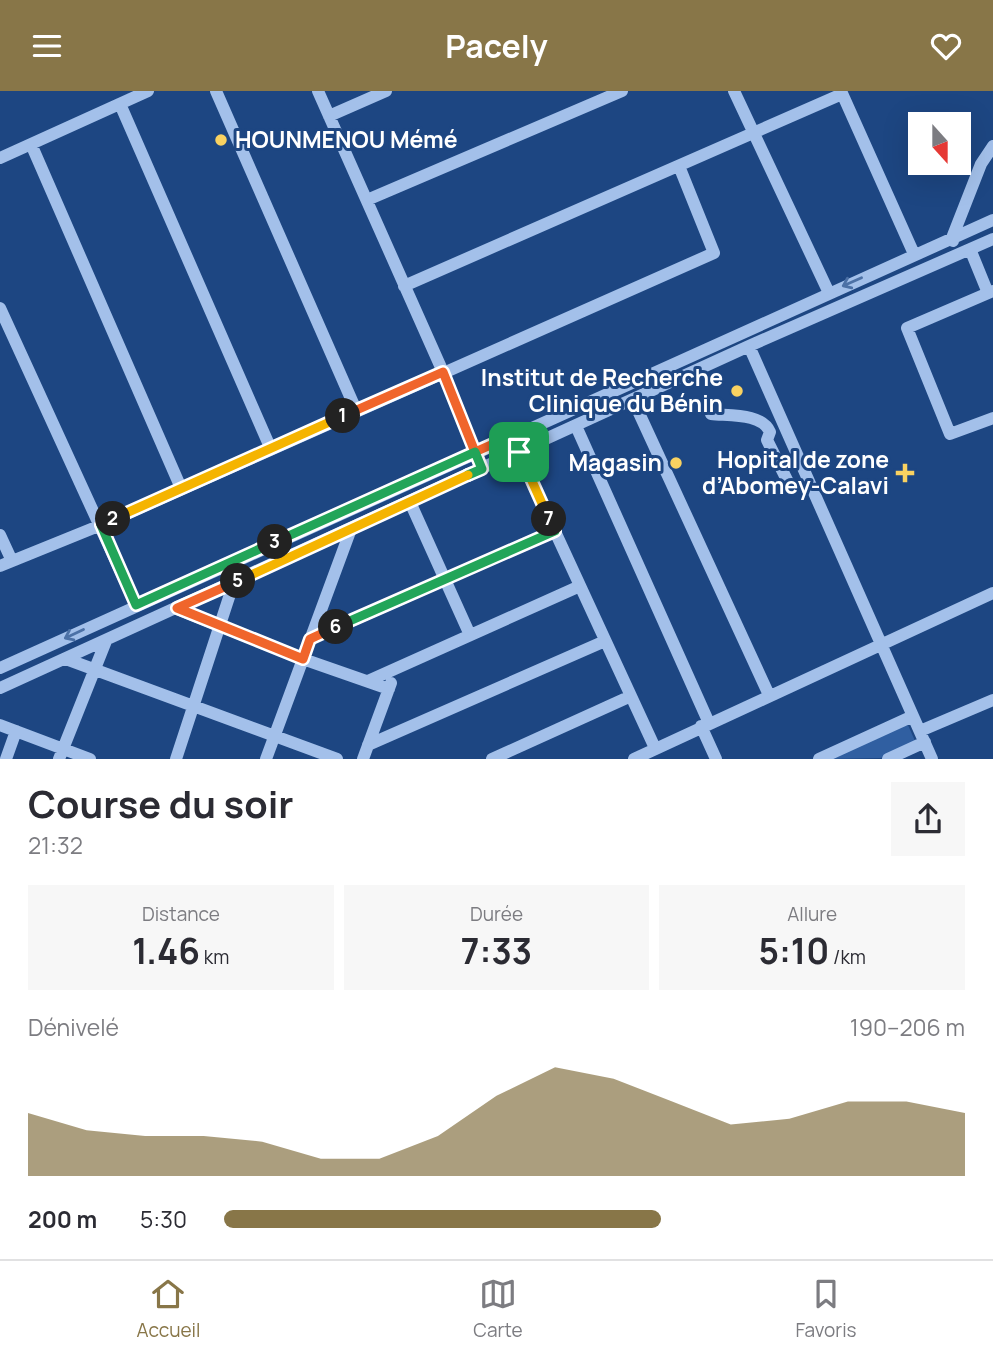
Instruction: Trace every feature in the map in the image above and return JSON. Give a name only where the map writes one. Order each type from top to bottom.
[{"type":"street","points":[[0,158],[148,91]]},
{"type":"street","points":[[216,91],[356,410]]},
{"type":"street","points":[[318,91],[443,372],[482,469]]},
{"type":"street","points":[[329,116],[386,91]]},
{"type":"street","points":[[367,200],[622,91]]},
{"type":"street","points":[[734,91],[829,293]]},
{"type":"street","points":[[404,286],[842,93],[914,254]]},
{"type":"street","points":[[120,104],[270,447]]},
{"type":"street","points":[[31,144],[181,488]]},
{"type":"street","points":[[952,238],[981,164],[993,146]]},
{"type":"street","points":[[0,535],[6,564],[101,525],[270,447],[714,253],[679,166]]},
{"type":"street","points":[[0,668],[993,220]]},
{"type":"street","points":[[952,238],[964,251],[990,292],[907,328],[950,434],[993,418]]},
{"type":"street","points":[[0,688],[749,346],[993,239]]},
{"type":"street","points":[[0,308],[136,605]]},
{"type":"street","points":[[749,346],[932,758]]},
{"type":"street","points":[[633,400],[769,695]]},
{"type":"street","points":[[711,414],[754,419],[768,426],[770,432],[767,440],[788,482]]},
{"type":"street","points":[[576,426],[705,724],[716,758]]},
{"type":"street","points":[[511,436],[655,748]]},
{"type":"street","points":[[410,502],[470,635]]},
{"type":"street","points":[[266,758],[351,529]]},
{"type":"street","points":[[310,639],[555,531]]},
{"type":"street","points":[[176,758],[234,582]]},
{"type":"street","points":[[368,681],[580,586]]},
{"type":"street","points":[[639,757],[705,724],[993,593]]},
{"type":"street","points":[[177,608],[303,659],[388,689]]},
{"type":"street","points":[[61,754],[106,641]]},
{"type":"street","points":[[368,745],[605,641]]},
{"type":"street","points":[[66,659],[337,758]]},
{"type":"street","points":[[363,758],[395,669]]},
{"type":"street","points":[[492,758],[631,696]]},
{"type":"street","points":[[888,758],[993,700]]},
{"type":"street","points":[[819,758],[914,716]]},
{"type":"street","points":[[0,725],[61,754],[90,758]]},
{"type":"street","points":[[6,758],[16,731]]},
{"type":"shaded area","points":[[907,723],[916,743],[881,758],[826,759]]},
{"type":"place","name":"HOUNMENOU Mémé","points":[[221,140]]},
{"type":"place","name":"Institut de Recherche Clinique du Bénin","points":[[737,391]]},
{"type":"place","name":"Magasin","points":[[676,463]]},
{"type":"place","name":"Hopital de zone d’Abomey-Calavi","points":[[905,473]]},
{"type":"route","points":[[519,452],[511,436],[475,452],[443,372],[270,447],[101,525],[136,605],[475,452],[482,469],[177,608],[303,659],[310,639],[555,531],[519,452]]}]
